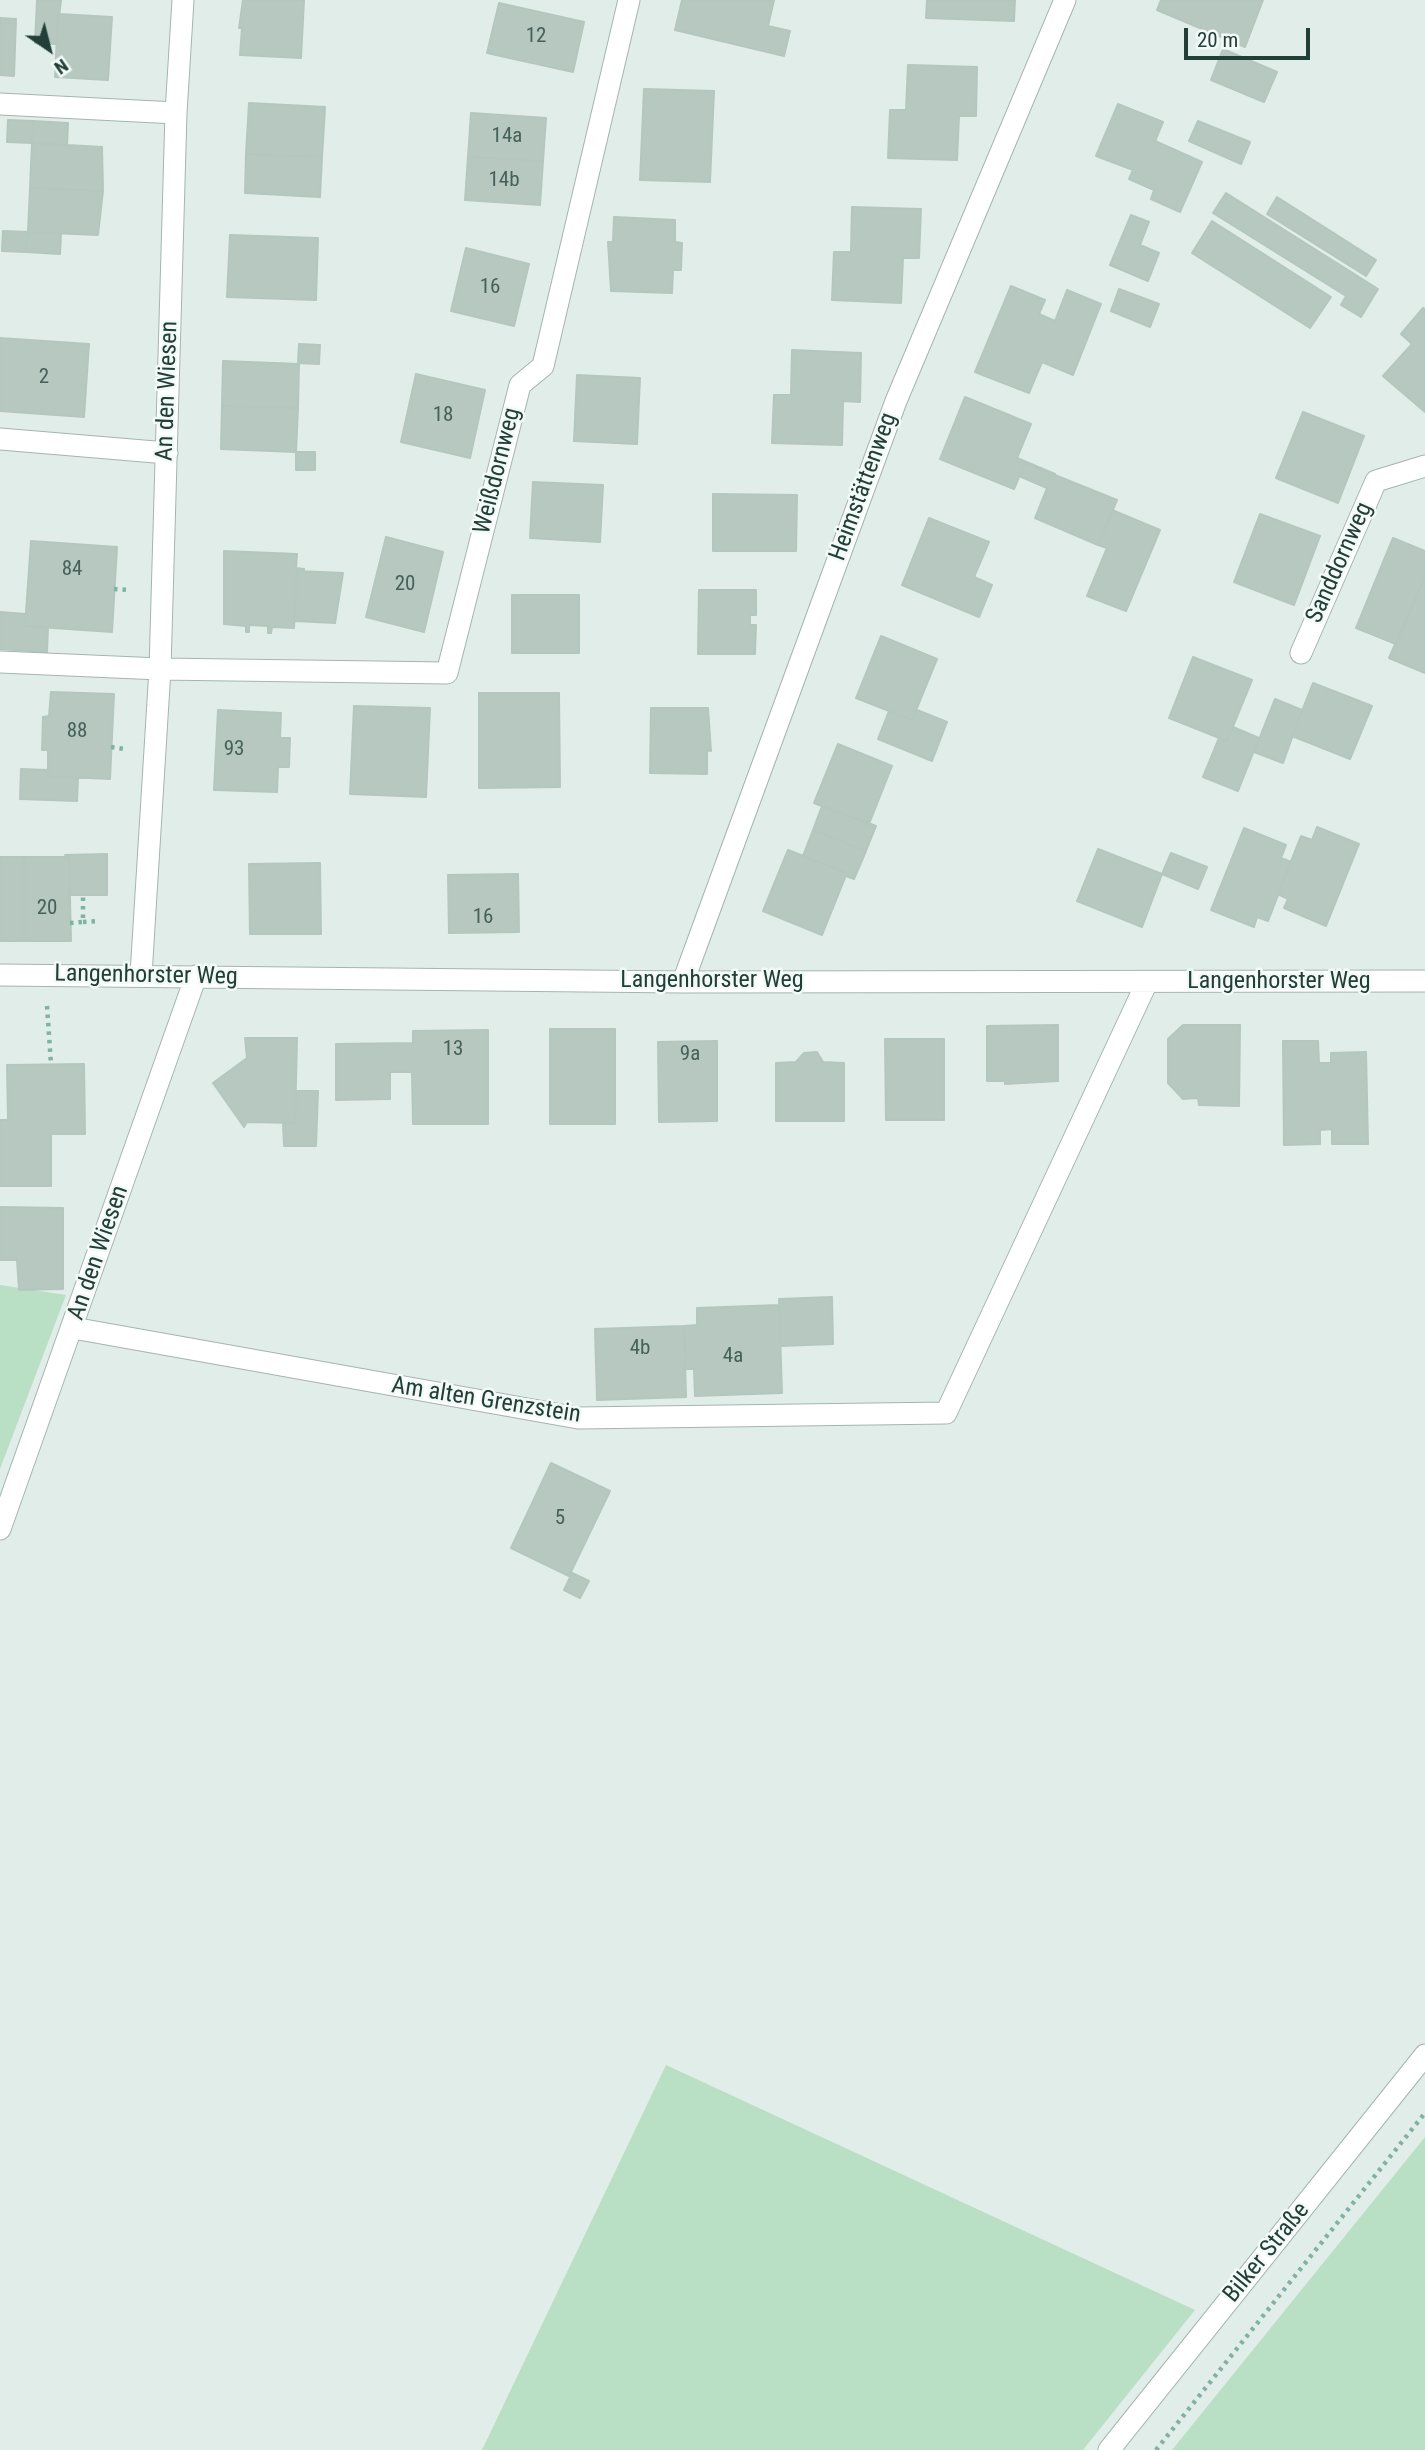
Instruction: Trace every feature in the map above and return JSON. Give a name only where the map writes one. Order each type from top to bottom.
[{"type":"street","name":"An den Wiesen","points":[[141,975],[160,669],[176,113],[183,0]]},
{"type":"street","name":"Weißdornweg","points":[[160,669],[447,673],[520,385],[543,366],[629,0]]},
{"type":"street","name":"Heimstättenweg","points":[[683,982],[892,412],[1065,0]]},
{"type":"street","points":[[0,104],[176,113]]},
{"type":"street","points":[[0,439],[167,453]]},
{"type":"street","name":"Sanddornweg","points":[[1301,653],[1376,481],[1425,466]]},
{"type":"street","points":[[0,662],[160,669]]},
{"type":"street","name":"Langenhorster Weg","points":[[0,975],[683,982],[1425,981]]},
{"type":"street","name":"An den Wiesen","points":[[0,1529],[196,976]]},
{"type":"street","name":"Am alten Grenzstein","points":[[73,1328],[578,1418],[946,1413],[1147,982]]},
{"type":"street","name":"Bilker Straße","points":[[1109,2450],[1425,2055]]},
{"type":"path","points":[[83,895],[83,922]]},
{"type":"path","points":[[70,923],[99,921]]},
{"type":"path","points":[[45,974],[51,1065]]},
{"type":"path","points":[[1156,2450],[1425,2113]]},
{"type":"green space","points":[[0,1285],[66,1295],[0,1469]]},
{"type":"green space","points":[[666,2065],[1195,2310],[1083,2450],[482,2450]]},
{"type":"green space","points":[[1425,2137],[1425,2450],[1172,2450]]},
{"type":"building","points":[[37,0],[61,0],[56,44],[35,43]]},
{"type":"building","points":[[243,0],[304,0],[301,58],[240,55],[242,28],[239,28]]},
{"type":"building","points":[[682,0],[774,0],[768,26],[790,31],[784,56],[675,30]]},
{"type":"building","points":[[927,0],[1015,0],[1014,21],[926,18]]},
{"type":"building","points":[[1161,0],[1263,0],[1245,47],[1157,10]]},
{"type":"building","points":[[499,3],[584,22],[573,72],[487,53]]},
{"type":"building","points":[[58,14],[112,17],[108,80],[55,77]]},
{"type":"building","points":[[0,18],[16,19],[14,76],[0,75]]},
{"type":"building","points":[[1223,49],[1277,72],[1264,102],[1211,80]]},
{"type":"building","points":[[908,65],[977,67],[976,116],[959,116],[957,160],[888,158],[890,110],[906,110]]},
{"type":"building","points":[[644,89],[714,91],[710,182],[640,180]]},
{"type":"building","points":[[249,103],[325,107],[322,157],[246,154]]},
{"type":"building","points":[[1118,104],[1163,122],[1155,141],[1202,162],[1180,212],[1151,199],[1154,190],[1129,179],[1133,170],[1096,156]]},
{"type":"building","points":[[471,113],[546,118],[543,161],[468,157]]},
{"type":"building","points":[[8,120],[33,121],[32,143],[7,142]]},
{"type":"building","points":[[33,121],[68,123],[67,146],[32,143]]},
{"type":"building","points":[[1198,121],[1250,142],[1241,164],[1189,141]]},
{"type":"building","points":[[32,143],[102,147],[103,191],[30,188]]},
{"type":"building","points":[[246,154],[322,157],[320,197],[245,193]]},
{"type":"building","points":[[468,157],[543,161],[540,205],[465,200]]},
{"type":"building","points":[[30,188],[103,191],[98,235],[28,232]]},
{"type":"building","points":[[1226,193],[1378,289],[1361,317],[1341,305],[1346,296],[1213,213]]},
{"type":"building","points":[[1277,197],[1376,260],[1366,276],[1267,214]]},
{"type":"building","points":[[852,207],[921,209],[919,258],[903,258],[901,303],[832,300],[834,252],[851,252]]},
{"type":"building","points":[[1131,215],[1149,222],[1140,245],[1159,253],[1148,281],[1110,265]]},
{"type":"building","points":[[614,217],[675,220],[675,242],[682,243],[681,270],[673,270],[672,293],[611,291],[608,242],[613,242]]},
{"type":"building","points":[[1212,221],[1331,297],[1310,328],[1192,253]]},
{"type":"building","points":[[3,231],[28,232],[26,252],[2,251]]},
{"type":"building","points":[[28,232],[61,234],[60,254],[26,252]]},
{"type":"building","points":[[230,235],[318,238],[316,300],[227,297]]},
{"type":"building","points":[[466,248],[529,264],[514,326],[451,311]]},
{"type":"building","points":[[1011,286],[1045,300],[1039,314],[1055,321],[1067,290],[1101,304],[1073,375],[1042,362],[1029,393],[975,372]]},
{"type":"building","points":[[1119,289],[1159,304],[1150,327],[1111,311]]},
{"type":"building","points":[[1423,308],[1425,412],[1383,376],[1412,344],[1401,334]]},
{"type":"building","points":[[0,338],[89,344],[84,417],[0,411]]},
{"type":"building","points":[[299,344],[320,345],[319,364],[298,363]]},
{"type":"building","points":[[792,350],[861,353],[860,402],[843,401],[842,445],[772,443],[774,395],[791,395]]},
{"type":"building","points":[[223,361],[299,364],[298,408],[222,406]]},
{"type":"building","points":[[416,374],[485,390],[470,458],[401,442]]},
{"type":"building","points":[[577,375],[640,378],[637,444],[574,441]]},
{"type":"building","points":[[965,397],[1031,424],[1017,458],[1055,474],[1025,463],[1014,489],[940,459]]},
{"type":"building","points":[[222,406],[298,408],[296,452],[221,449]]},
{"type":"building","points":[[1303,412],[1364,436],[1338,503],[1276,478]]},
{"type":"building","points":[[296,452],[315,452],[315,470],[296,470]]},
{"type":"building","points":[[1025,463],[1117,500],[1098,545],[1035,518],[1047,488],[1019,476]]},
{"type":"building","points":[[533,482],[603,485],[600,542],[530,538]]},
{"type":"building","points":[[713,494],[797,495],[796,551],[713,551]]},
{"type":"building","points":[[1112,510],[1160,530],[1126,611],[1087,596],[1107,548],[1098,545]]},
{"type":"building","points":[[1260,514],[1320,536],[1294,605],[1234,582]]},
{"type":"building","points":[[929,518],[989,542],[974,577],[992,585],[979,617],[902,585]]},
{"type":"building","points":[[386,537],[443,552],[424,632],[366,617]]},
{"type":"building","points":[[1393,538],[1425,551],[1425,576],[1396,644],[1356,628]]},
{"type":"building","points":[[31,541],[117,547],[112,632],[25,626]]},
{"type":"building","points":[[224,551],[297,554],[296,568],[304,571],[297,571],[294,628],[272,627],[271,633],[268,633],[268,626],[249,625],[249,632],[246,632],[246,626],[224,624]]},
{"type":"building","points":[[297,571],[343,573],[335,623],[294,621]]},
{"type":"building","points":[[1425,576],[1425,673],[1389,658]]},
{"type":"building","points":[[699,590],[756,590],[756,615],[750,615],[750,625],[756,625],[755,654],[698,654]]},
{"type":"building","points":[[512,595],[579,595],[579,653],[512,653]]},
{"type":"building","points":[[0,612],[26,614],[25,626],[48,627],[47,652],[0,649]]},
{"type":"building","points":[[881,636],[937,659],[912,720],[856,698]]},
{"type":"building","points":[[1193,657],[1252,680],[1227,741],[1169,718]]},
{"type":"building","points":[[1313,683],[1372,706],[1350,759],[1292,736]]},
{"type":"building","points":[[51,692],[114,694],[110,779],[48,776],[48,750],[42,750],[43,717],[49,716]]},
{"type":"building","points":[[479,693],[559,693],[560,787],[479,788]]},
{"type":"building","points":[[1275,699],[1302,710],[1283,763],[1254,752]]},
{"type":"building","points":[[354,706],[430,708],[426,797],[350,794]]},
{"type":"building","points":[[651,708],[708,708],[711,751],[707,750],[707,774],[650,773]]},
{"type":"building","points":[[218,710],[281,713],[280,738],[290,738],[289,767],[278,767],[277,792],[214,790]]},
{"type":"building","points":[[917,710],[947,722],[932,761],[878,739],[889,711],[912,720]]},
{"type":"building","points":[[1233,727],[1259,738],[1238,791],[1203,777],[1219,738],[1227,741]]},
{"type":"building","points":[[838,744],[892,766],[869,824],[814,803]]},
{"type":"building","points":[[21,769],[48,770],[48,776],[78,778],[77,801],[20,799]]},
{"type":"building","points":[[822,806],[876,826],[866,851],[813,830]]},
{"type":"building","points":[[1317,827],[1359,844],[1326,926],[1284,908],[1288,899],[1278,894],[1301,836],[1312,840]]},
{"type":"building","points":[[1244,828],[1286,845],[1281,858],[1291,862],[1268,921],[1257,917],[1254,927],[1211,910]]},
{"type":"building","points":[[813,830],[866,851],[854,879],[846,876],[847,873],[803,856]]},
{"type":"building","points":[[1098,849],[1162,874],[1142,927],[1077,901]]},
{"type":"building","points":[[788,850],[847,873],[822,935],[763,911]]},
{"type":"building","points":[[1171,853],[1207,867],[1198,889],[1162,874]]},
{"type":"building","points":[[107,854],[107,895],[69,895],[69,857],[65,855]]},
{"type":"building","points":[[0,857],[24,857],[24,941],[0,941]]},
{"type":"building","points":[[24,857],[69,857],[71,941],[24,941]]},
{"type":"building","points":[[320,863],[321,934],[250,934],[249,864]]},
{"type":"building","points":[[518,874],[519,932],[449,933],[448,875]]},
{"type":"building","points":[[1058,1025],[1058,1081],[1005,1084],[1005,1081],[987,1081],[987,1026]]},
{"type":"building","points":[[1183,1025],[1240,1025],[1239,1106],[1199,1105],[1198,1098],[1183,1099],[1168,1083],[1168,1039]]},
{"type":"building","points":[[550,1029],[615,1029],[615,1124],[550,1124]]},
{"type":"building","points":[[488,1030],[488,1124],[413,1124],[412,1072],[390,1072],[390,1099],[336,1100],[336,1044],[413,1043],[413,1031]]},
{"type":"building","points":[[245,1038],[297,1038],[295,1123],[247,1122],[244,1127],[213,1083],[247,1058]]},
{"type":"building","points":[[885,1039],[944,1039],[944,1120],[886,1120]]},
{"type":"building","points":[[717,1041],[717,1121],[659,1122],[658,1042]]},
{"type":"building","points":[[1283,1041],[1318,1041],[1319,1063],[1331,1063],[1331,1053],[1366,1052],[1368,1144],[1332,1144],[1332,1129],[1320,1130],[1320,1144],[1284,1145]]},
{"type":"building","points":[[817,1052],[823,1062],[844,1063],[844,1121],[776,1121],[776,1063],[796,1062],[804,1053]]},
{"type":"building","points":[[84,1064],[85,1134],[51,1134],[51,1186],[0,1186],[0,1120],[8,1120],[7,1065]]},
{"type":"building","points":[[296,1091],[318,1091],[316,1146],[284,1146],[283,1123],[295,1123]]},
{"type":"building","points":[[0,1207],[63,1208],[63,1289],[19,1290],[17,1260],[0,1260]]},
{"type":"building","points":[[832,1297],[833,1344],[781,1346],[779,1299]]},
{"type":"building","points":[[779,1305],[782,1393],[695,1396],[694,1369],[686,1369],[684,1326],[697,1325],[697,1308]]},
{"type":"building","points":[[684,1326],[686,1397],[597,1400],[595,1329]]},
{"type":"building","points":[[551,1463],[610,1491],[569,1576],[511,1548]]},
{"type":"building","points":[[572,1573],[589,1581],[580,1598],[564,1590]]}]
